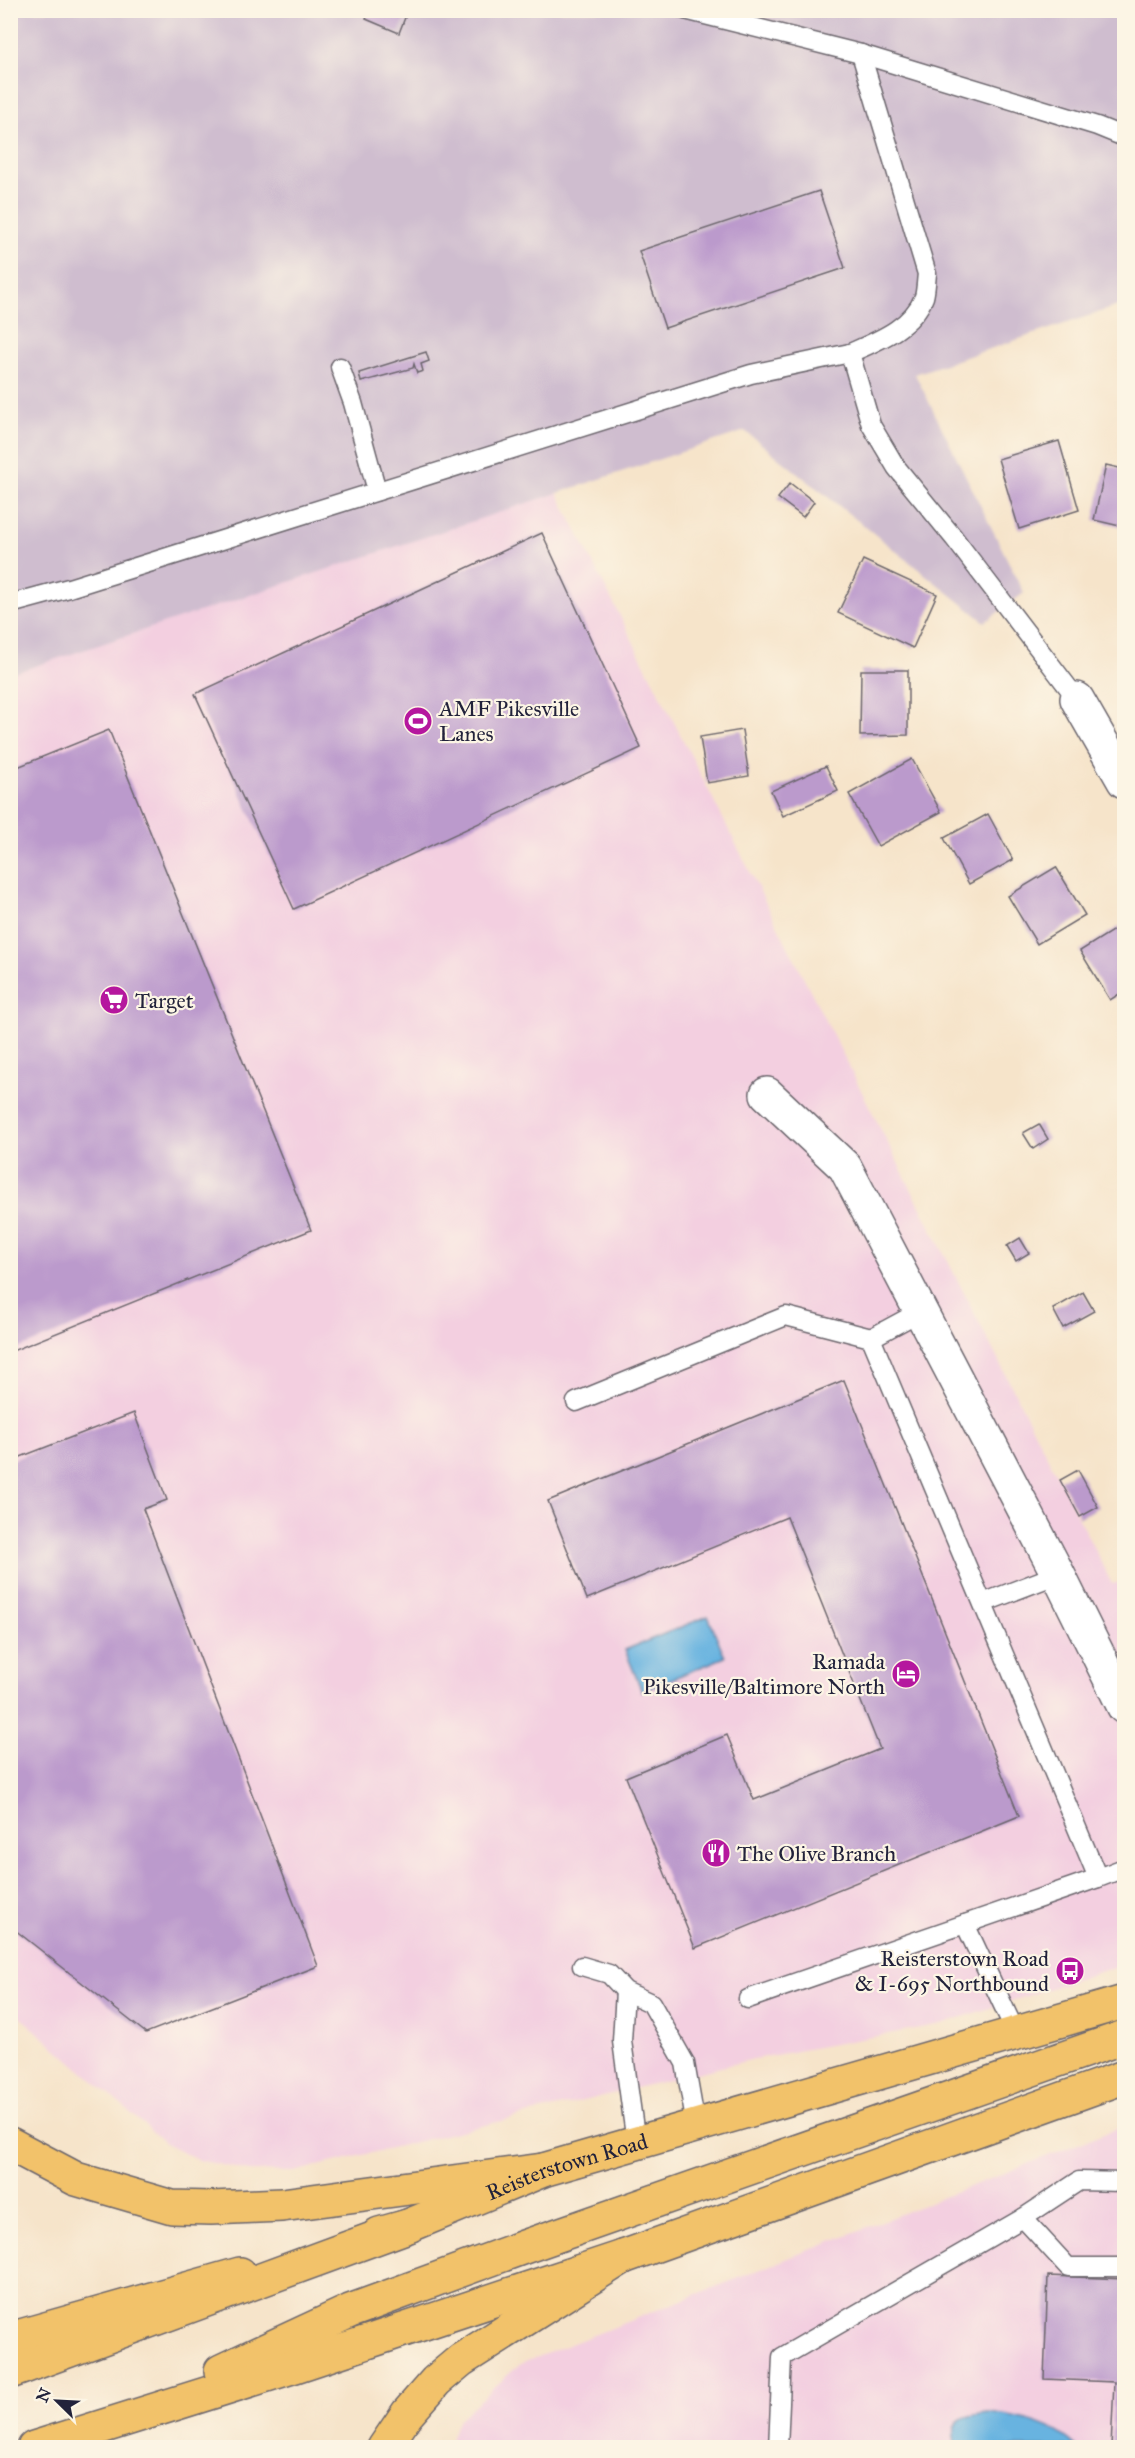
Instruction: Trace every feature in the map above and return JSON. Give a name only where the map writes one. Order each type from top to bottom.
[{"type":"main road","name":"Reisterstown Road","points":[[10,2339],[408,2226],[543,2170],[1125,2002]]},
{"type":"main road","points":[[111,2423],[350,2311],[524,2247],[1125,2037]]},
{"type":"main road","points":[[34,2448],[296,2366],[623,2257],[1125,2077]]},
{"type":"main road","points":[[10,2144],[76,2178],[172,2206],[211,2208],[282,2205],[543,2170]]},
{"type":"main road","points":[[10,2372],[408,2226]]},
{"type":"main road","points":[[384,2448],[407,2414],[436,2381],[461,2360],[623,2257]]},
{"type":"street","points":[[1077,699],[1125,782]]},
{"type":"street","points":[[767,1094],[845,1167],[1125,1707]]},
{"type":"lane","points":[[685,10],[861,54],[1097,126],[1125,137]]},
{"type":"lane","points":[[10,604],[69,588],[751,374],[850,353],[891,334],[910,318],[924,297],[927,274],[861,54]]},
{"type":"lane","points":[[850,353],[871,425],[896,467],[954,538],[1077,699]]},
{"type":"lane","points":[[340,367],[353,402],[378,491]]},
{"type":"lane","points":[[576,1402],[786,1316],[871,1338],[921,1311]]},
{"type":"lane","points":[[871,1338],[1098,1878]]},
{"type":"lane","points":[[983,1603],[1058,1574]]},
{"type":"lane","points":[[748,1999],[1125,1868]]},
{"type":"lane","points":[[965,1924],[1016,2033]]},
{"type":"lane","points":[[582,1966],[609,1974],[625,1991],[651,2003],[685,2063],[696,2126]]},
{"type":"lane","points":[[625,1991],[622,2041],[636,2143]]},
{"type":"lane","points":[[778,2448],[782,2357],[1023,2218],[1079,2181],[1125,2182]]},
{"type":"lane","points":[[1023,2218],[1068,2267],[1125,2267]]},
{"type":"shaded area","points":[[10,11],[1124,11],[1124,304],[915,374],[1024,593],[985,622],[745,431],[11,674]]},
{"type":"shaded area","points":[[557,492],[1112,1584],[1124,1581],[1124,1964],[941,2024],[754,2059],[293,2172],[249,2171],[199,2160],[165,2143],[11,2009],[10,674]]},
{"type":"shaded area","points":[[1124,2126],[1124,2447],[448,2448],[458,2420],[520,2364]]},
{"type":"water","points":[[708,1616],[725,1657],[642,1691],[625,1650]]},
{"type":"water","points":[[990,2413],[1048,2427],[1077,2447],[957,2447],[954,2437],[956,2424],[966,2417]]},
{"type":"building","points":[[370,10],[408,10],[399,33],[366,19]]},
{"type":"building","points":[[819,191],[845,268],[665,328],[639,251]]},
{"type":"building","points":[[426,352],[429,361],[421,364],[423,371],[417,373],[414,364],[413,368],[361,382],[359,373]]},
{"type":"building","points":[[1059,441],[1079,510],[1019,529],[998,459]]},
{"type":"building","points":[[1106,465],[1124,469],[1124,527],[1094,520]]},
{"type":"building","points":[[790,483],[814,502],[803,517],[778,498]]},
{"type":"building","name":"AMF Pikesville Lanes","points":[[542,533],[641,748],[294,909],[195,694]]},
{"type":"building","points":[[863,560],[937,594],[913,648],[838,613]]},
{"type":"building","points":[[861,670],[908,670],[908,735],[860,736]]},
{"type":"building","name":"Target","points":[[109,730],[311,1230],[10,1352],[10,770]]},
{"type":"building","points":[[742,730],[749,776],[707,783],[700,737]]},
{"type":"building","points":[[912,759],[941,812],[878,846],[849,794]]},
{"type":"building","points":[[826,766],[838,791],[783,816],[771,791]]},
{"type":"building","points":[[988,814],[1013,860],[969,884],[944,838]]},
{"type":"building","points":[[1056,867],[1085,915],[1037,944],[1008,896]]},
{"type":"building","points":[[1120,926],[1124,933],[1124,991],[1110,1000],[1080,951]]},
{"type":"building","points":[[1039,1124],[1048,1139],[1033,1149],[1023,1133]]},
{"type":"building","points":[[1020,1238],[1029,1253],[1016,1261],[1007,1246]]},
{"type":"building","points":[[1083,1292],[1094,1311],[1063,1328],[1053,1309]]},
{"type":"building","name":"Ramada Pikesville/Baltimore North","points":[[844,1380],[1019,1816],[695,1948],[626,1777],[727,1735],[754,1800],[880,1749],[787,1517],[587,1599],[548,1501]]},
{"type":"building","points":[[134,1413],[167,1500],[143,1509],[318,1966],[146,2033],[10,1926],[10,1461]]},
{"type":"building","points":[[1078,1470],[1098,1507],[1080,1517],[1060,1480]]},
{"type":"building","points":[[1048,2276],[1124,2279],[1124,2448],[1111,2448],[1114,2382],[1044,2379]]},
{"type":"place","name":"AMF Pikesville Lanes","points":[[418,721]]},
{"type":"place","name":"Target","points":[[114,1000]]},
{"type":"place","name":"Ramada Pikesville/Baltimore North","points":[[906,1674]]},
{"type":"place","name":"The Olive Branch","points":[[716,1853]]},
{"type":"place","name":"Reisterstown Road & I-695 Northbound","points":[[1070,1971]]}]
